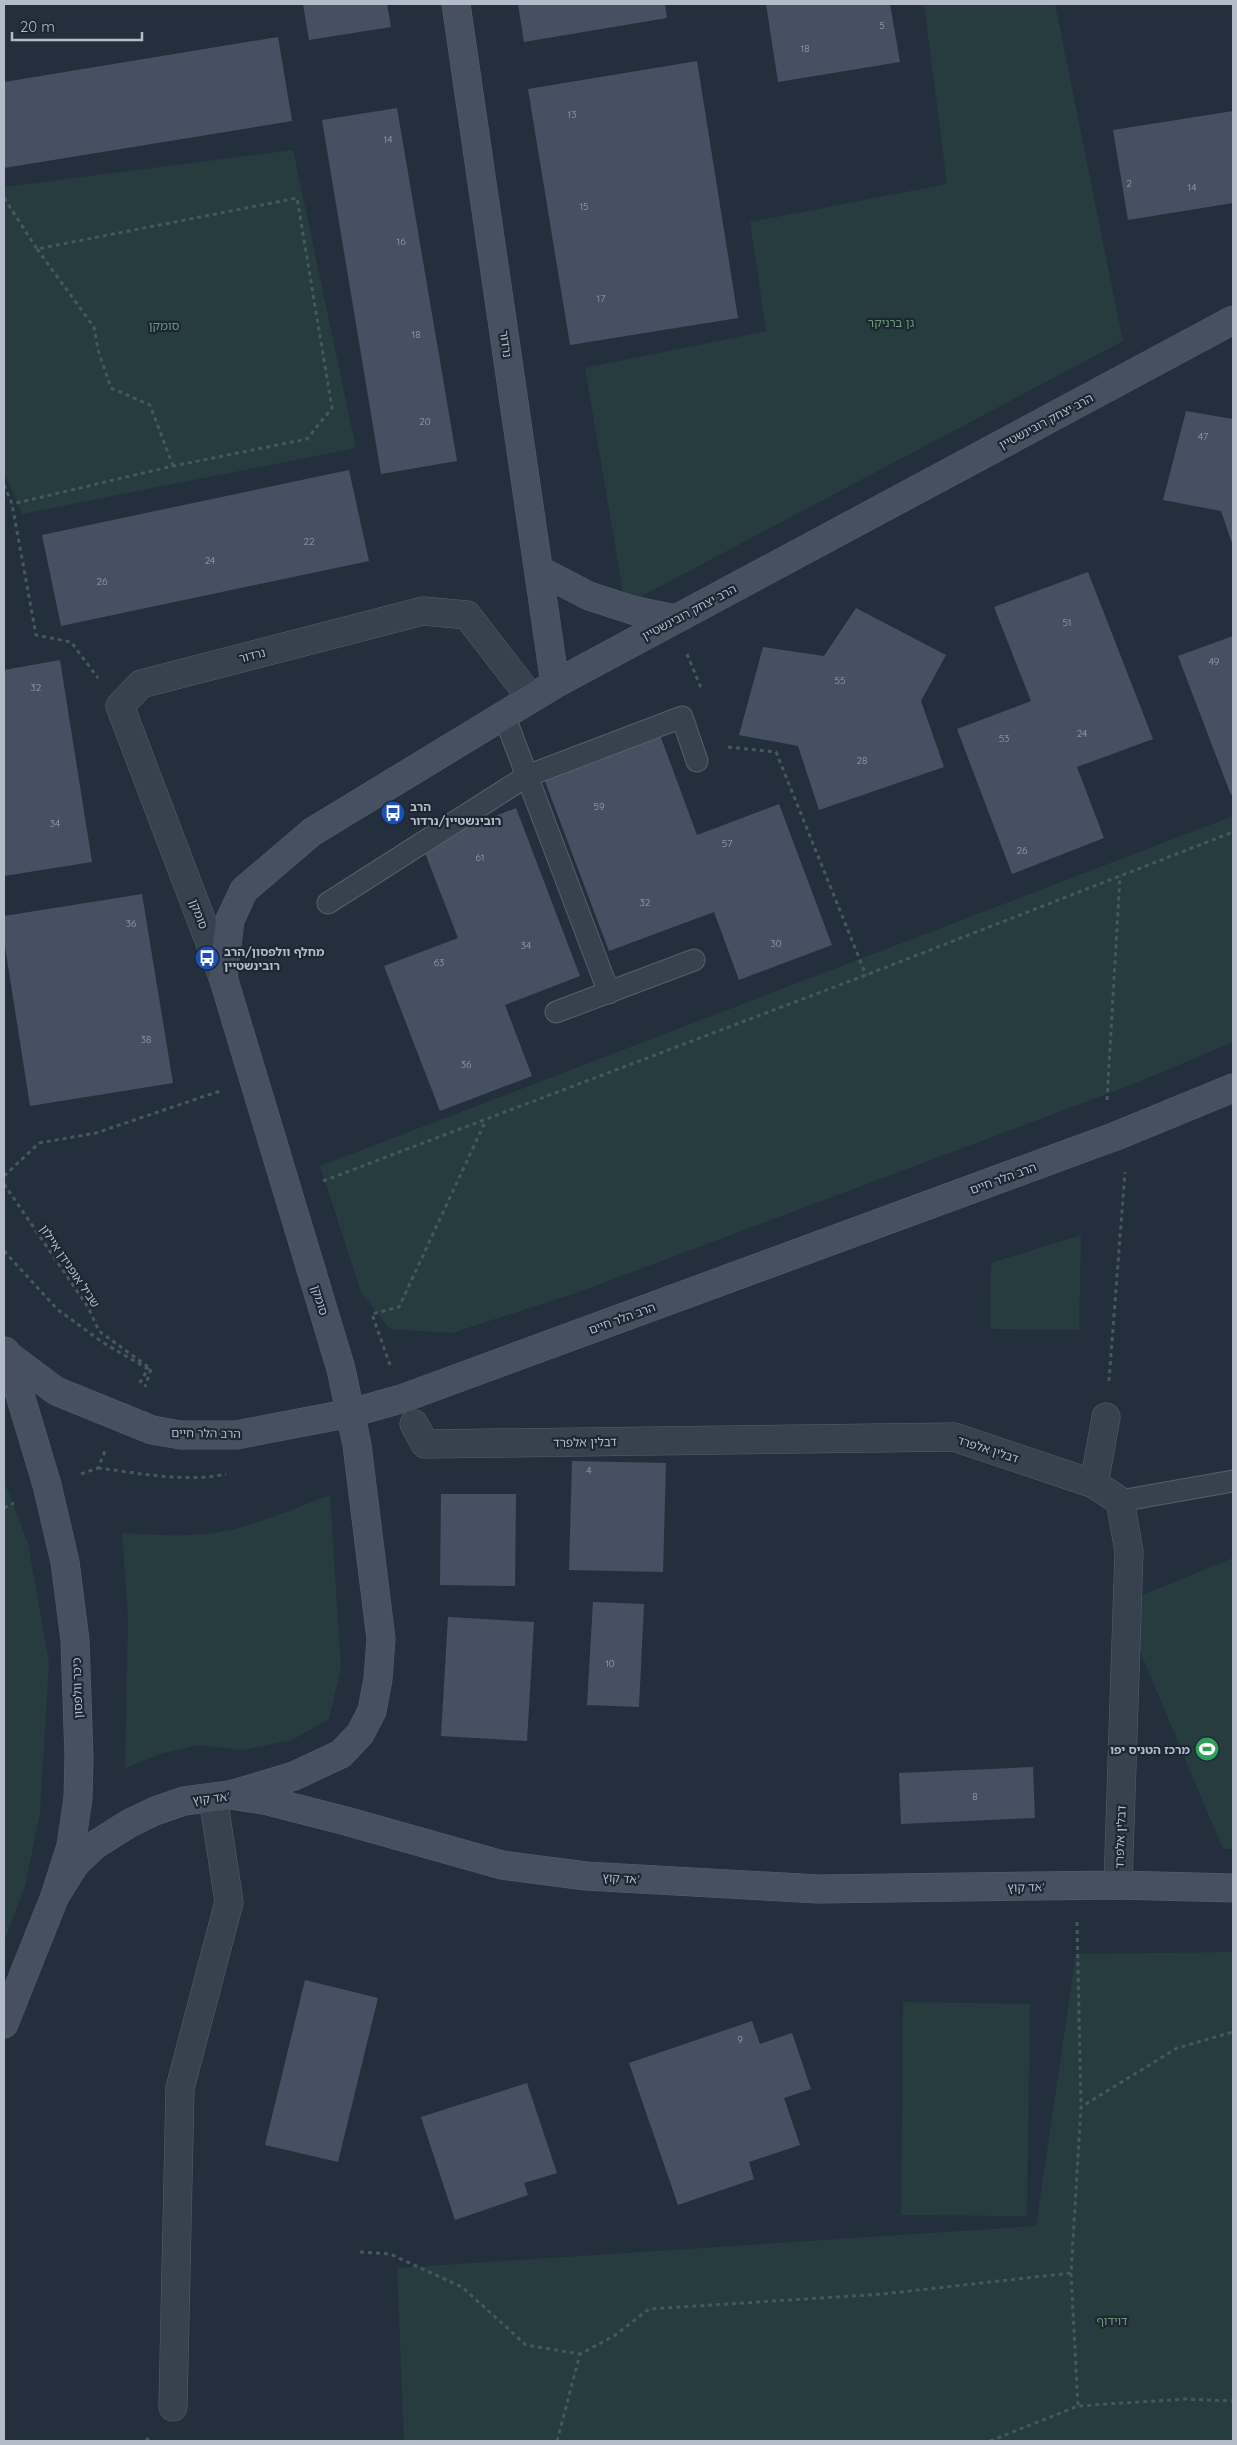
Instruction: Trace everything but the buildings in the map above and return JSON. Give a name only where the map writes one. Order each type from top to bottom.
[{"type":"main road","name":"נרדור","points":[[456,4],[556,684]]},
{"type":"main road","name":"הרב יצחק רובינשטיין","points":[[223,977],[230,920],[244,890],[312,832],[556,684],[1233,320]]},
{"type":"main road","points":[[539,570],[589,596],[632,610],[676,619]]},
{"type":"main road","name":"סומקן","points":[[221,1796],[294,1776],[341,1754],[360,1734],[372,1711],[378,1679],[381,1639],[357,1445],[341,1369],[223,977]]},
{"type":"main road","name":"הרב הלר חיים","points":[[6,1352],[56,1391],[152,1430],[181,1435],[236,1435],[351,1413],[400,1399],[1107,1140],[1233,1088]]},
{"type":"main road","name":"כיכר וולפסון","points":[[4,2024],[55,1896],[72,1846],[78,1798],[79,1748],[75,1640],[63,1552],[47,1485],[6,1352]]},
{"type":"main road","name":"אד קוץ'","points":[[55,1896],[75,1864],[96,1845],[130,1823],[155,1811],[184,1801],[221,1796],[264,1800],[502,1865],[586,1876],[818,1889],[1118,1885],[1233,1888]]},
{"type":"street","name":"נרדור","points":[[120,706],[141,684],[423,611],[466,615],[531,698]]},
{"type":"street","name":"סומקן","points":[[120,706],[223,977]]},
{"type":"street","points":[[1094,1484],[1106,1417]]},
{"type":"street","name":"דבלין אלפרד","points":[[414,1424],[425,1444],[954,1437],[1094,1484],[1120,1501],[1129,1551],[1118,1885]]},
{"type":"street","points":[[173,2407],[180,2088],[229,1902],[221,1796]]},
{"type":"lane","points":[[504,715],[609,993]]},
{"type":"lane","points":[[328,903],[527,776],[682,717],[694,753]]},
{"type":"lane","points":[[556,1012],[694,960]]},
{"type":"lane","points":[[1120,1501],[1233,1481]]},
{"type":"path","points":[[4,198],[37,248],[94,327],[98,350],[111,388],[150,405],[173,466]]},
{"type":"path","points":[[12,504],[173,466],[307,439],[332,408],[297,198],[37,248]]},
{"type":"path","points":[[4,485],[12,504],[36,635],[71,642],[120,706]]},
{"type":"path","points":[[694,753],[776,752],[866,976]]},
{"type":"path","points":[[288,1194],[866,976],[1233,832]]},
{"type":"path","points":[[1106,1108],[1120,876]]},
{"type":"path","points":[[4,1176],[39,1143],[96,1133],[253,1079]]},
{"type":"path","points":[[388,1359],[372,1314],[399,1307],[486,1119]]},
{"type":"path","points":[[1106,1417],[1126,1164]]},
{"type":"path","name":"שביל אופנידן איילון","points":[[4,1184],[88,1307],[99,1330],[152,1369],[146,1386],[119,1417]]},
{"type":"path","points":[[4,1251],[57,1309],[102,1342],[148,1369],[119,1417]]},
{"type":"path","points":[[1076,1886],[1081,2107],[1071,2274],[1078,2406]]},
{"type":"path","points":[[1081,2107],[1177,2048],[1233,2032]]},
{"type":"path","points":[[360,2252],[390,2254],[462,2287],[526,2345],[580,2354],[614,2336],[649,2309],[883,2294],[1071,2274]]},
{"type":"path","points":[[557,2441],[580,2354]]},
{"type":"path","points":[[990,2441],[1078,2406],[1186,2399],[1233,2401]]},
{"type":"green space","name":"גן ברניקר","points":[[924,4],[1055,4],[1123,341],[625,605],[585,368],[766,331],[750,222],[947,184]]},
{"type":"green space","name":"סומקן","points":[[293,150],[356,448],[22,514],[4,472],[4,187]]},
{"type":"green space","points":[[1233,816],[1233,1042],[1136,1083],[576,1293],[452,1333],[390,1329],[361,1292],[320,1166]]},
{"type":"green space","points":[[1081,1235],[1079,1330],[990,1329],[991,1263]]},
{"type":"green space","points":[[4,1481],[28,1543],[49,1663],[40,1813],[25,1886],[4,1942]]},
{"type":"green space","points":[[330,1495],[341,1668],[329,1719],[292,1740],[243,1750],[198,1745],[160,1754],[125,1768],[128,1618],[122,1533],[180,1535],[214,1533],[258,1522]]},
{"type":"green space","name":"מרכז הטניס יפו","points":[[1233,1558],[1233,1849],[1223,1849],[1139,1649],[1140,1596]]},
{"type":"green space","name":"דוידוף","points":[[1233,1952],[1233,2441],[404,2441],[397,2268],[1036,2226],[1076,1954]]},
{"type":"green space","points":[[903,2002],[1030,2004],[1027,2216],[901,2215]]},
{"type":"place","name":"הרב רובינשטיין/נרדור","points":[[393,813]]},
{"type":"place","name":"מחלף וולפסון/הרב רובינשטיין","points":[[207,958]]},
{"type":"place","name":"מרכז הטניס יפו","points":[[1207,1749]]}]
